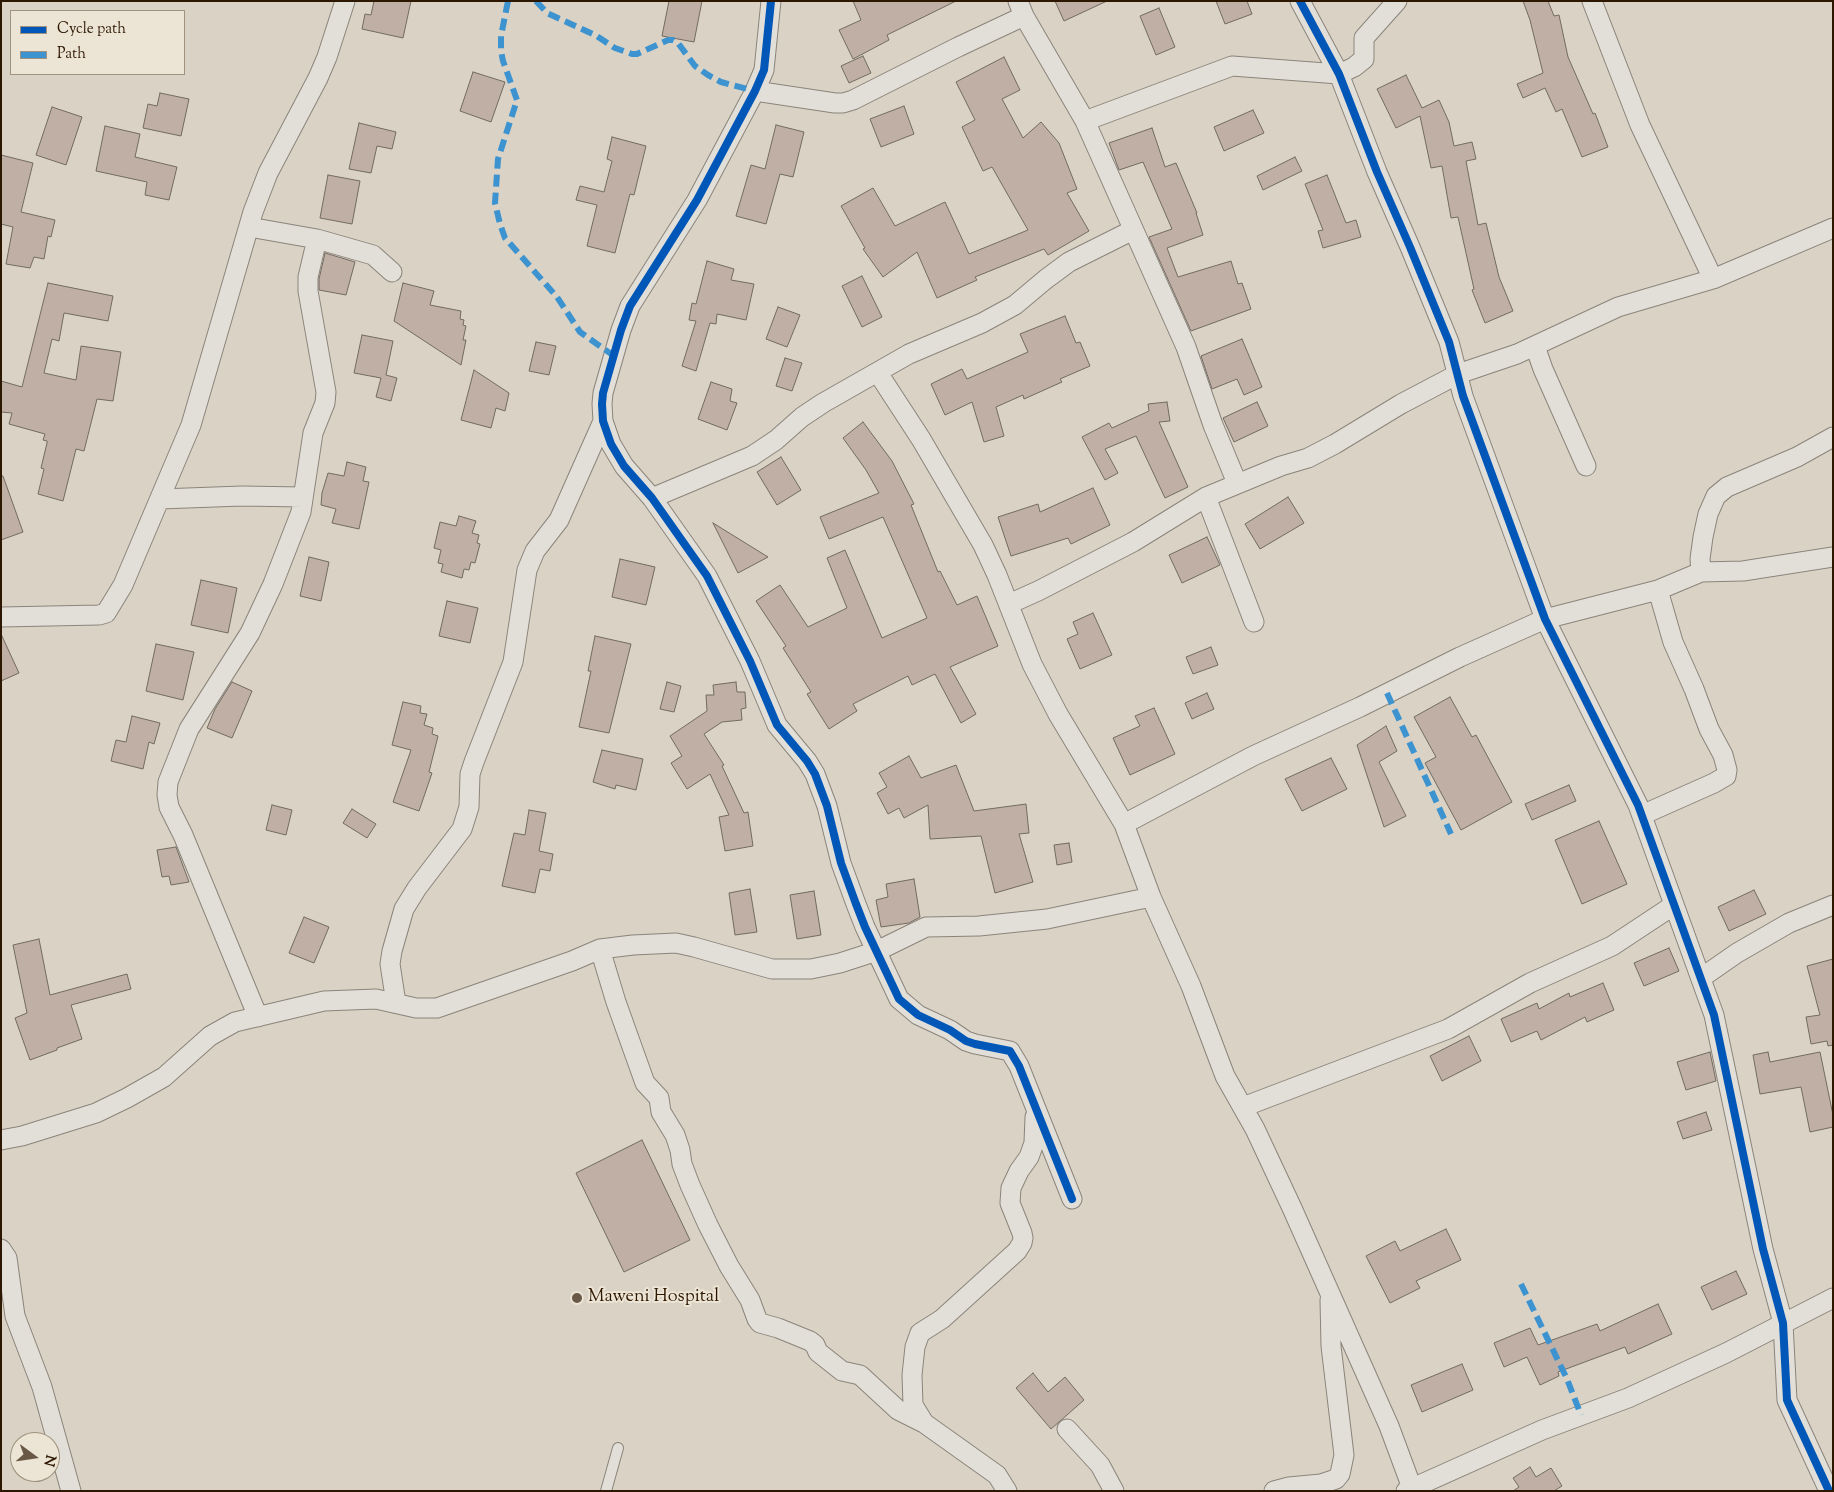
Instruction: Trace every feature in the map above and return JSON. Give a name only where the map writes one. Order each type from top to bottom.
[{"type":"street","points":[[1,617],[92,616],[106,613],[123,584],[192,425],[249,227],[268,173],[322,71],[345,1]]},
{"type":"street","points":[[770,1],[764,70],[698,200],[630,306],[603,393],[603,421],[617,456],[652,498],[707,576],[750,660],[777,725],[807,761],[815,774],[827,806],[841,863],[865,926],[899,999],[918,1016],[950,1030],[975,1044],[1010,1051],[1020,1066],[1072,1199]]},
{"type":"street","points":[[1300,1],[1339,74],[1377,172],[1449,342],[1463,396],[1545,620],[1638,804],[1701,978],[1714,1015],[1763,1249],[1783,1323],[1787,1400],[1829,1491]]},
{"type":"street","points":[[1085,121],[1232,66],[1339,74],[1354,67],[1364,59],[1364,38],[1397,1]]},
{"type":"street","points":[[1592,1],[1640,125],[1713,279]]},
{"type":"street","points":[[755,91],[843,103],[853,100],[958,47],[1021,9],[1085,121],[1186,347],[1213,425],[1237,483]]},
{"type":"street","points":[[249,227],[317,239],[373,255],[392,272]]},
{"type":"street","points":[[1009,604],[1133,542],[1206,497],[1281,466],[1308,458],[1401,404],[1458,374],[1517,354],[1618,307],[1713,279],[1833,228]]},
{"type":"street","points":[[652,498],[752,456],[776,440],[802,417],[823,403],[909,354],[965,330],[1015,305],[1069,262],[1133,230]]},
{"type":"street","points":[[258,1017],[183,835],[169,807],[166,795],[168,782],[189,729],[250,633],[273,584],[301,512],[313,433],[326,392],[308,290],[308,277],[317,239]]},
{"type":"street","points":[[1534,346],[1586,466]]},
{"type":"street","points":[[878,373],[921,438],[983,545],[1009,604],[1032,664],[1058,714],[1124,824],[1151,897],[1191,986],[1225,1076],[1260,1138],[1329,1291],[1389,1426],[1409,1489],[1542,1430],[1628,1398],[1726,1353],[1833,1298]]},
{"type":"street","points":[[396,1003],[390,964],[404,909],[417,888],[462,829],[468,807],[470,774],[513,662],[527,570],[535,551],[559,520],[603,421]]},
{"type":"street","points":[[1701,572],[1700,559],[1703,537],[1708,514],[1716,496],[1727,487],[1797,457],[1833,437]]},
{"type":"street","points":[[160,499],[242,496],[303,497]]},
{"type":"street","points":[[1206,497],[1254,622]]},
{"type":"street","points":[[1124,824],[1253,756],[1360,707],[1460,657],[1545,620],[1658,590],[1701,572],[1744,571],[1833,557]]},
{"type":"street","points":[[1642,815],[1714,783],[1726,776],[1728,770],[1723,754],[1708,729],[1694,689],[1673,642],[1658,590]]},
{"type":"street","points":[[1,1140],[22,1136],[96,1113],[127,1098],[164,1077],[210,1036],[236,1022],[324,1001],[376,999],[416,1008],[437,1008],[572,961],[600,949],[633,944],[676,943],[772,970],[811,969],[840,963],[876,951],[926,927],[979,926],[1047,919],[1151,897]]},
{"type":"street","points":[[1243,1107],[1448,1029],[1530,983],[1612,946],[1674,905]]},
{"type":"street","points":[[1701,978],[1737,953],[1789,923],[1833,905]]},
{"type":"street","points":[[600,949],[616,1002],[645,1083],[659,1098],[661,1112],[675,1135],[682,1164],[694,1193],[729,1266],[750,1300],[760,1324],[778,1328],[810,1341],[815,1345],[818,1352],[842,1371],[860,1375],[898,1410],[924,1423],[997,1475],[1006,1491]]},
{"type":"street","points":[[924,1423],[913,1405],[912,1375],[915,1347],[920,1334],[942,1318],[1017,1251],[1022,1243],[1023,1238],[1010,1203],[1011,1188],[1019,1171],[1029,1157],[1034,1143],[1036,1110]]},
{"type":"street","points":[[1,1249],[7,1258],[15,1316],[42,1387],[71,1491]]},
{"type":"street","points":[[1274,1491],[1289,1487],[1322,1484],[1336,1479],[1340,1474],[1344,1455],[1331,1346],[1329,1291]]},
{"type":"street","points":[[1067,1429],[1100,1465],[1114,1491]]},
{"type":"lane","points":[[606,1491],[618,1448]]},
{"type":"building","points":[[374,1],[411,1],[403,38],[362,29],[365,14],[371,15]]},
{"type":"building","points":[[669,1],[702,1],[694,42],[662,36]]},
{"type":"building","points":[[853,1],[956,1],[887,35],[889,40],[853,59],[839,30],[861,20]]},
{"type":"building","points":[[1055,1],[1107,1],[1064,21]]},
{"type":"building","points":[[1216,1],[1247,1],[1252,14],[1225,24]]},
{"type":"building","points":[[1523,1],[1548,1],[1554,16],[1559,15],[1568,57],[1593,114],[1595,113],[1608,147],[1582,157],[1562,109],[1556,112],[1545,88],[1523,98],[1517,84],[1543,73],[1530,20]]},
{"type":"building","points":[[1159,8],[1175,47],[1156,55],[1140,16]]},
{"type":"building","points":[[863,56],[871,73],[849,83],[841,66]]},
{"type":"building","points":[[1004,57],[1020,90],[1002,99],[1023,138],[1041,122],[1059,143],[1077,189],[1067,193],[1089,231],[1048,255],[1044,249],[975,277],[977,280],[937,298],[917,252],[883,277],[863,249],[865,248],[841,206],[873,188],[895,226],[945,202],[969,254],[1028,230],[992,167],[983,171],[962,127],[975,120],[956,82]]},
{"type":"building","points":[[473,72],[505,82],[491,122],[460,111]]},
{"type":"building","points":[[1406,75],[1422,108],[1439,100],[1449,122],[1454,146],[1472,142],[1476,159],[1466,161],[1478,225],[1486,223],[1499,277],[1513,311],[1485,323],[1472,290],[1474,289],[1458,217],[1451,218],[1442,166],[1431,168],[1420,116],[1396,128],[1377,89]]},
{"type":"building","points":[[160,93],[189,99],[181,136],[143,128],[148,104],[157,106]]},
{"type":"building","points":[[904,106],[914,134],[881,147],[870,119]]},
{"type":"building","points":[[52,107],[82,117],[66,165],[36,155]]},
{"type":"building","points":[[1253,110],[1264,133],[1224,151],[1214,127]]},
{"type":"building","points":[[359,123],[396,132],[392,149],[377,146],[371,173],[349,169]]},
{"type":"building","points":[[776,125],[804,132],[793,177],[780,174],[766,224],[736,216],[751,165],[765,169]]},
{"type":"building","points":[[105,126],[140,134],[135,157],[177,167],[169,200],[145,195],[147,182],[96,171]]},
{"type":"building","points":[[1152,128],[1165,167],[1176,163],[1197,213],[1203,235],[1167,248],[1178,277],[1231,261],[1238,284],[1242,283],[1251,309],[1191,331],[1149,237],[1172,229],[1143,162],[1119,170],[1109,143]]},
{"type":"building","points":[[612,137],[646,146],[634,195],[630,194],[615,253],[587,246],[597,205],[576,200],[580,186],[604,192],[612,161],[607,159]]},
{"type":"building","points":[[1,155],[33,163],[21,212],[55,220],[51,237],[48,236],[44,259],[34,257],[30,268],[6,264],[13,227],[1,224]]},
{"type":"building","points":[[1295,157],[1302,171],[1263,190],[1257,176]]},
{"type":"building","points":[[328,175],[360,181],[352,224],[320,218]]},
{"type":"building","points":[[1327,175],[1346,223],[1356,220],[1361,237],[1323,248],[1318,231],[1323,230],[1305,184]]},
{"type":"building","points":[[325,253],[355,262],[346,295],[319,290],[319,279]]},
{"type":"building","points":[[707,261],[734,269],[731,280],[754,284],[746,320],[717,314],[716,324],[710,323],[696,371],[682,366],[696,321],[689,320],[692,303],[696,304]]},
{"type":"building","points":[[862,276],[882,317],[862,327],[842,286]]},
{"type":"building","points":[[48,283],[113,296],[108,321],[64,313],[59,341],[52,339],[44,373],[76,380],[81,346],[121,352],[113,401],[97,399],[84,451],[76,449],[63,501],[38,494],[44,469],[41,468],[47,443],[47,441],[43,440],[45,434],[9,424],[12,413],[1,412],[1,381],[22,387]]},
{"type":"building","points":[[403,283],[434,291],[430,305],[461,311],[460,319],[464,320],[463,325],[466,326],[463,340],[466,340],[461,365],[394,321]]},
{"type":"building","points":[[778,307],[800,315],[787,347],[766,339]]},
{"type":"building","points":[[1065,316],[1076,343],[1080,342],[1090,366],[1060,379],[1062,382],[1024,399],[1023,395],[996,407],[1004,436],[984,442],[972,402],[945,415],[931,384],[962,369],[967,379],[1028,352],[1020,334]]},
{"type":"building","points":[[362,335],[393,341],[386,375],[397,378],[391,401],[376,397],[381,378],[354,373]]},
{"type":"building","points":[[1242,339],[1262,387],[1244,395],[1237,379],[1212,389],[1201,356]]},
{"type":"building","points":[[536,342],[556,346],[549,375],[529,371]]},
{"type":"building","points":[[785,358],[802,363],[792,391],[776,386]]},
{"type":"building","points":[[474,370],[509,393],[505,411],[496,408],[491,428],[461,420]]},
{"type":"building","points":[[711,382],[732,389],[730,401],[737,403],[727,430],[698,419]]},
{"type":"building","points":[[1167,402],[1170,421],[1159,422],[1188,487],[1165,498],[1136,436],[1105,449],[1118,473],[1105,480],[1082,437],[1109,423],[1112,428],[1149,411],[1148,404]]},
{"type":"building","points":[[1257,402],[1268,426],[1234,442],[1223,418]]},
{"type":"building","points":[[863,422],[892,461],[914,504],[911,505],[938,572],[940,571],[957,605],[977,596],[998,646],[950,667],[976,714],[961,723],[935,674],[912,685],[908,676],[853,704],[857,711],[829,729],[807,694],[811,692],[783,648],[786,646],[756,601],[780,585],[808,627],[847,608],[827,558],[845,550],[882,638],[927,618],[883,517],[829,539],[820,517],[879,493],[866,470],[843,438]]},
{"type":"building","points":[[781,457],[801,490],[777,505],[757,472]]},
{"type":"building","points":[[347,462],[366,467],[363,481],[369,482],[359,529],[332,523],[336,509],[321,505],[322,493],[328,473],[344,476]]},
{"type":"building","points":[[1,476],[3,476],[23,532],[1,540]]},
{"type":"building","points":[[1093,488],[1110,525],[1071,544],[1068,538],[1011,556],[998,517],[1038,504],[1040,512]]},
{"type":"building","points":[[1288,497],[1304,523],[1260,549],[1245,524]]},
{"type":"building","points":[[459,516],[476,521],[472,533],[479,535],[477,543],[480,544],[475,563],[471,562],[469,570],[464,569],[462,578],[441,572],[443,564],[438,563],[441,550],[434,548],[440,522],[456,526]]},
{"type":"building","points":[[713,523],[768,557],[738,573]]},
{"type":"building","points":[[1207,537],[1220,565],[1182,583],[1169,555]]},
{"type":"building","points":[[309,557],[329,562],[321,601],[300,596]]},
{"type":"building","points":[[620,559],[655,567],[646,605],[612,597]]},
{"type":"building","points":[[201,580],[237,588],[228,633],[191,625]]},
{"type":"building","points":[[447,601],[478,608],[470,643],[439,636]]},
{"type":"building","points":[[1093,613],[1112,655],[1080,669],[1067,639],[1078,634],[1073,622]]},
{"type":"building","points":[[1,634],[19,673],[1,681]]},
{"type":"building","points":[[595,636],[631,644],[609,733],[579,727],[591,671],[588,671]]},
{"type":"building","points":[[156,644],[194,652],[183,700],[146,691]]},
{"type":"building","points":[[1211,647],[1218,665],[1193,674],[1186,657]]},
{"type":"building","points":[[232,682],[252,691],[232,738],[207,728],[215,709]]},
{"type":"building","points":[[667,682],[681,686],[674,712],[660,709]]},
{"type":"building","points":[[736,682],[737,692],[745,692],[746,708],[741,709],[742,720],[722,722],[704,734],[724,765],[722,766],[744,813],[748,812],[753,846],[725,851],[719,817],[729,815],[710,774],[687,789],[671,763],[682,756],[670,736],[707,711],[706,695],[714,695],[713,685]]},
{"type":"building","points":[[1207,693],[1214,709],[1192,719],[1185,703]]},
{"type":"building","points":[[1450,697],[1472,737],[1476,735],[1512,802],[1461,830],[1425,763],[1436,757],[1414,717]]},
{"type":"building","points":[[403,702],[421,706],[420,713],[427,714],[424,725],[433,728],[432,734],[438,736],[429,772],[432,773],[419,811],[393,802],[411,750],[392,745]]},
{"type":"building","points":[[1154,708],[1175,754],[1130,775],[1113,738],[1140,726],[1135,716]]},
{"type":"building","points":[[132,716],[160,723],[154,744],[149,742],[143,769],[111,761],[116,740],[126,742]]},
{"type":"building","points":[[1386,726],[1397,751],[1379,762],[1406,816],[1384,827],[1357,745]]},
{"type":"building","points":[[602,750],[643,759],[636,790],[616,785],[615,789],[593,782]]},
{"type":"building","points":[[909,756],[921,778],[956,765],[974,811],[1026,804],[1029,833],[1019,834],[1033,882],[995,893],[981,836],[930,839],[928,805],[904,818],[899,808],[888,814],[877,793],[887,787],[879,773]]},
{"type":"building","points":[[1331,758],[1347,789],[1302,811],[1285,779]]},
{"type":"building","points":[[1569,785],[1576,801],[1532,820],[1525,804]]},
{"type":"building","points":[[272,805],[292,810],[286,835],[266,830]]},
{"type":"building","points":[[352,809],[376,824],[367,838],[343,823]]},
{"type":"building","points":[[529,810],[546,813],[539,851],[553,854],[550,871],[540,869],[535,893],[502,886],[514,833],[525,835]]},
{"type":"building","points":[[1599,821],[1627,884],[1582,904],[1555,840]]},
{"type":"building","points":[[1069,843],[1072,862],[1057,865],[1054,845]]},
{"type":"building","points":[[176,847],[189,882],[171,885],[169,876],[162,877],[157,850]]},
{"type":"building","points":[[914,879],[920,917],[909,923],[881,927],[876,900],[888,897],[886,884]]},
{"type":"building","points":[[750,889],[757,932],[735,935],[729,893]]},
{"type":"building","points":[[1754,890],[1766,914],[1729,931],[1718,907]]},
{"type":"building","points":[[814,891],[821,935],[797,939],[790,895]]},
{"type":"building","points":[[304,917],[329,927],[314,963],[289,953]]},
{"type":"building","points":[[39,939],[50,995],[127,974],[131,989],[71,1005],[82,1039],[30,1060],[15,1018],[27,1013],[13,945]]},
{"type":"building","points":[[1669,948],[1679,971],[1644,986],[1634,963]]},
{"type":"building","points":[[1833,959],[1833,1045],[1828,1046],[1827,1041],[1811,1044],[1806,1017],[1820,1015],[1807,966]]},
{"type":"building","points":[[1603,983],[1614,1010],[1587,1022],[1585,1017],[1541,1040],[1537,1031],[1511,1042],[1501,1019],[1537,1003],[1539,1009],[1569,993],[1570,997]]},
{"type":"building","points":[[1469,1036],[1481,1061],[1442,1081],[1430,1056]]},
{"type":"building","points":[[1710,1052],[1716,1081],[1686,1090],[1677,1062]]},
{"type":"building","points":[[1768,1052],[1770,1062],[1820,1052],[1833,1115],[1833,1127],[1810,1132],[1801,1087],[1760,1094],[1753,1055]]},
{"type":"building","points":[[1706,1112],[1712,1130],[1683,1139],[1677,1122]]},
{"type":"building","points":[[642,1140],[690,1240],[624,1272],[576,1173]]},
{"type":"building","points":[[1446,1229],[1461,1260],[1416,1281],[1420,1288],[1390,1303],[1366,1256],[1395,1241],[1400,1251]]},
{"type":"building","points":[[1736,1271],[1747,1294],[1712,1310],[1701,1287]]},
{"type":"building","points":[[1658,1304],[1672,1334],[1628,1354],[1625,1347],[1558,1372],[1559,1376],[1540,1385],[1527,1357],[1504,1367],[1494,1343],[1530,1328],[1538,1345],[1597,1324],[1600,1331]]},
{"type":"building","points":[[1462,1364],[1473,1390],[1422,1412],[1411,1385]]},
{"type":"building","points":[[1033,1373],[1048,1392],[1065,1377],[1084,1400],[1051,1429],[1016,1388]]},
{"type":"building","points":[[1530,1467],[1536,1477],[1551,1468],[1562,1486],[1554,1491],[1513,1491],[1519,1487],[1513,1478]]},
{"type":"marked path","points":[[508,1],[501,36],[501,51],[517,100],[498,159],[495,203],[500,224],[505,238],[557,297],[580,332],[614,356]]},
{"type":"marked path","points":[[536,1],[547,13],[595,35],[615,48],[632,54],[637,54],[668,40],[673,40],[678,43],[695,66],[708,75],[721,82],[755,91]]},
{"type":"marked path","points":[[1387,693],[1451,834]]},
{"type":"marked path","points":[[1521,1284],[1567,1379],[1581,1415]]},
{"type":"cycle path","points":[[771,1],[764,70],[755,91],[697,200],[630,306],[603,393],[603,421],[611,444],[624,466],[652,498],[707,576],[750,661],[777,725],[807,761],[815,774],[827,806],[841,863],[856,904],[899,999],[918,1015],[950,1030],[966,1041],[1010,1051],[1019,1066],[1072,1199]]},
{"type":"cycle path","points":[[1300,1],[1339,74],[1377,172],[1449,342],[1463,396],[1545,619],[1638,805],[1714,1015],[1763,1249],[1783,1323],[1787,1400],[1829,1491]]},
{"type":"place","name":"Maweni Hospital","points":[[577,1298]]}]
